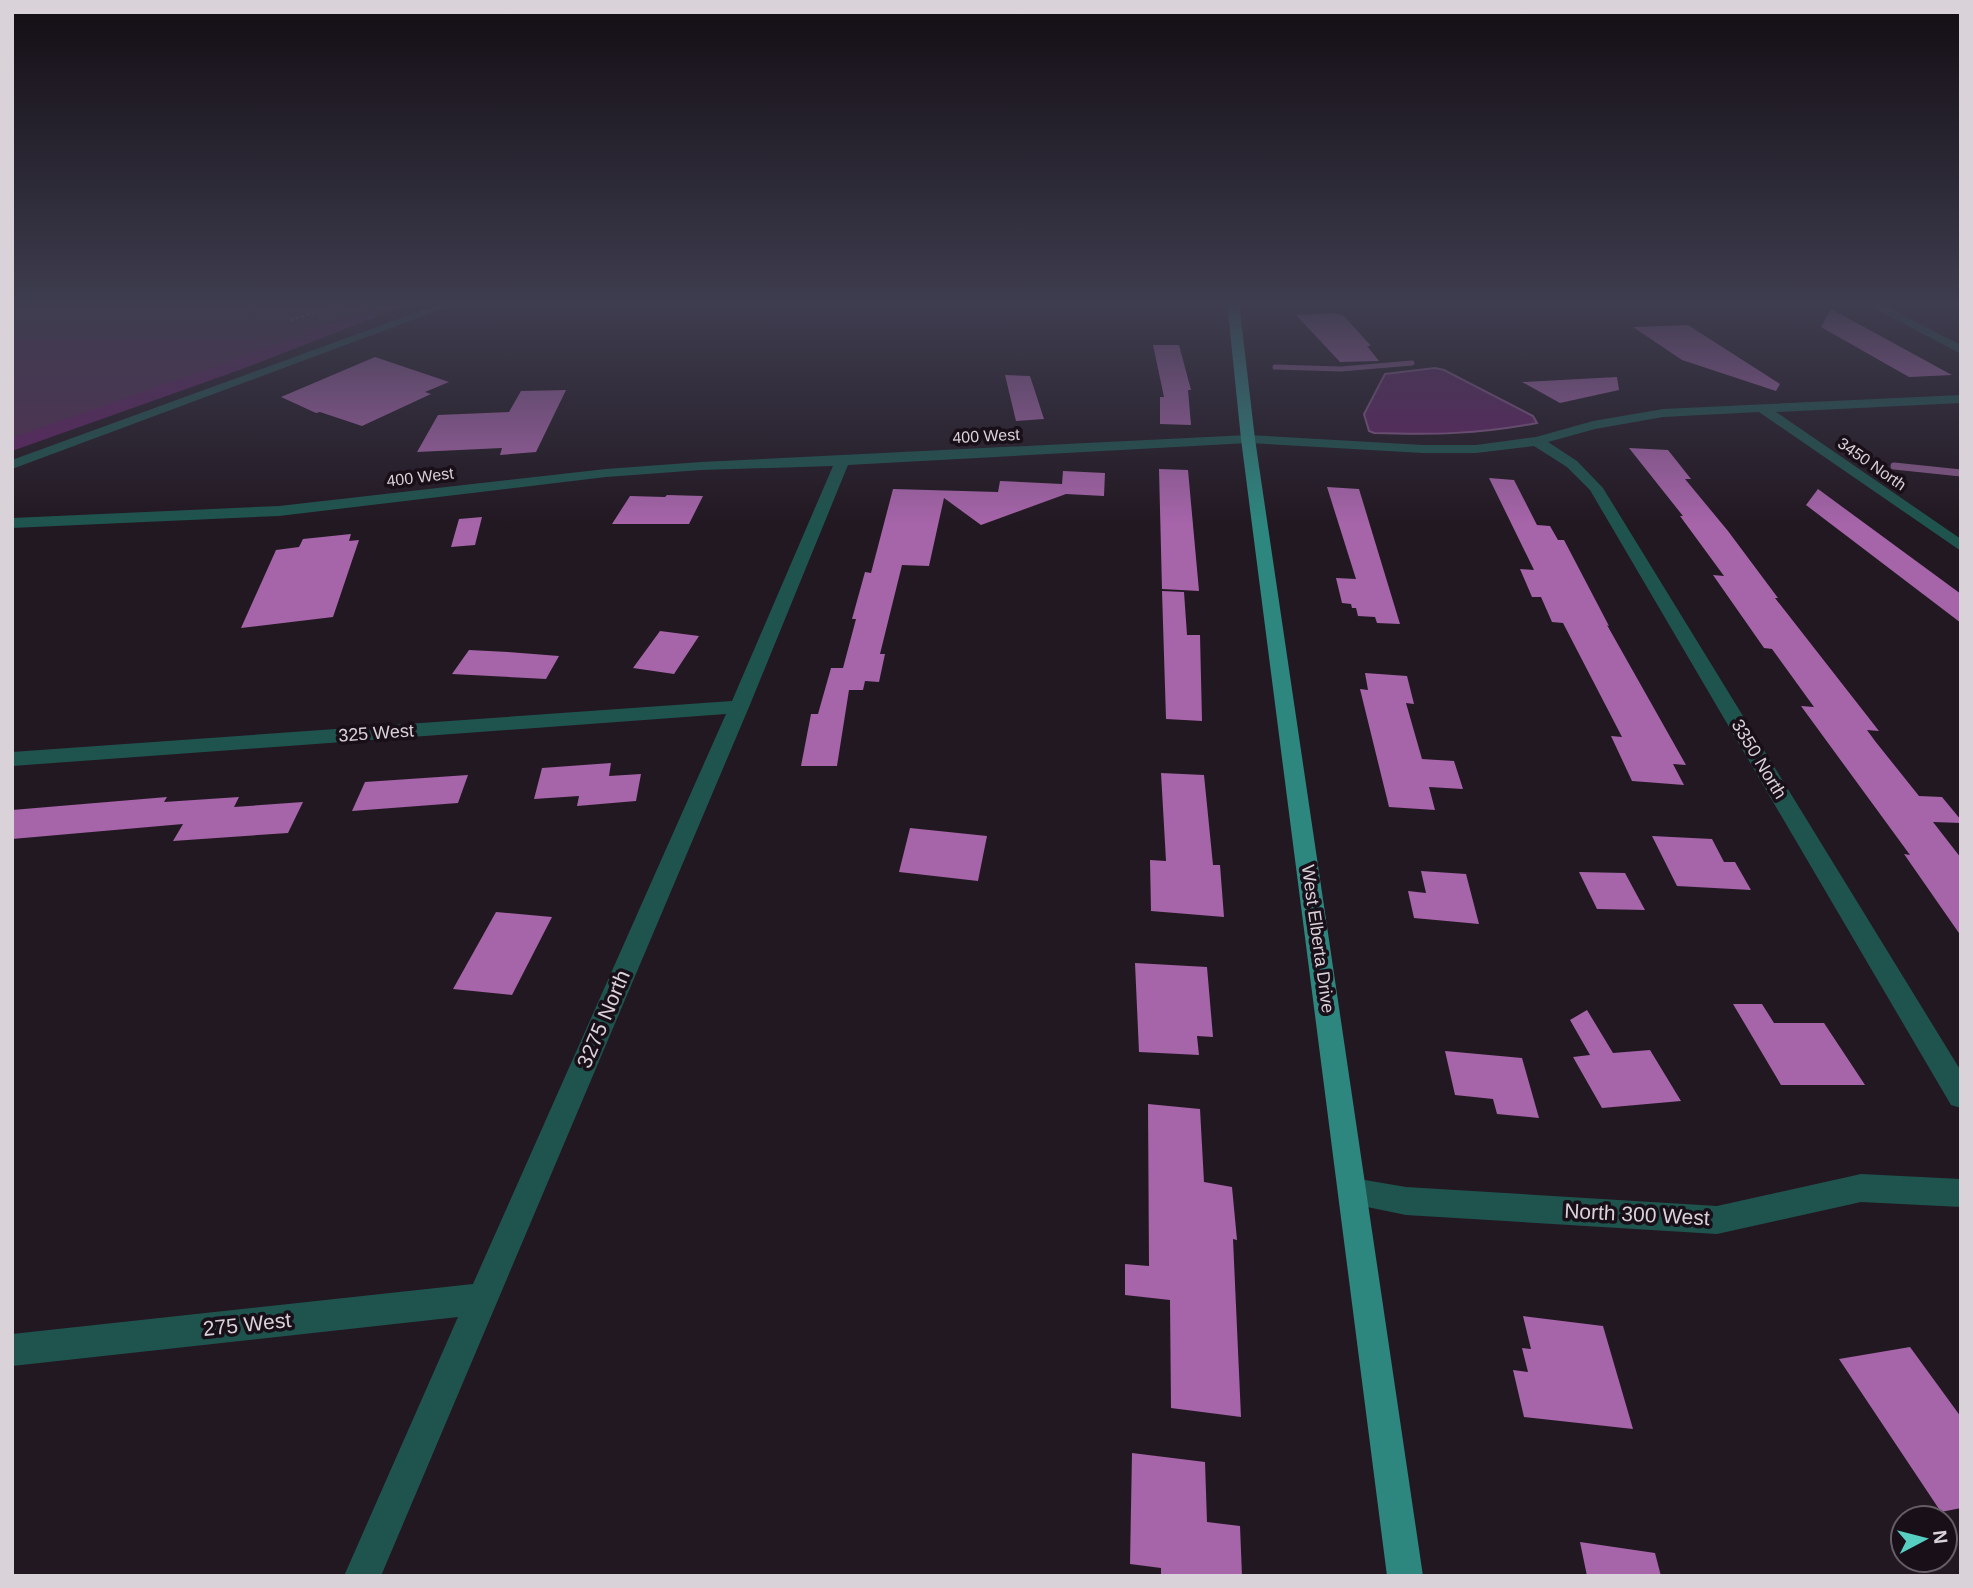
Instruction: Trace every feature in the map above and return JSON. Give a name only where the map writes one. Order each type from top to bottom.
[{"type":"main road","name":"West Elberta Drive","points":[[1241,376],[1405,1576]]},
{"type":"street","points":[[12,465],[254,376]]},
{"type":"street","name":"400 West","points":[[12,523],[279,511],[606,473],[1248,439],[1423,449],[1476,449],[1537,441],[1593,425],[1664,413],[1961,399]]},
{"type":"street","name":"3450 North","points":[[1763,409],[1961,546]]},
{"type":"street","name":"3350 North","points":[[1537,441],[1572,464],[1596,488],[1961,1096]]},
{"type":"street","name":"3275 North","points":[[362,1576],[739,707],[842,461]]},
{"type":"street","name":"325 West","points":[[12,759],[739,707]]},
{"type":"street","name":"North 300 West","points":[[1353,1192],[1405,1200],[1717,1220],[1861,1188],[1961,1193]]},
{"type":"street","name":"275 West","points":[[12,1349],[481,1299]]},
{"type":"shaded area","points":[[12,376],[199,376],[12,443]]},
{"type":"shaded area","points":[[1384,376],[1456,376],[1533,416],[1537,423],[1456,433],[1374,433],[1369,431],[1364,414]]},
{"type":"building","points":[[330,376],[432,376],[449,382],[425,392],[431,394],[362,426],[316,413],[281,397]]},
{"type":"building","points":[[1005,376],[1030,376],[1044,419],[1016,421]]},
{"type":"building","points":[[1160,376],[1187,376],[1191,390],[1188,390],[1191,425],[1160,424],[1160,397],[1164,397]]},
{"type":"building","points":[[1731,376],[1768,376],[1780,384],[1776,391]]},
{"type":"building","points":[[1617,377],[1619,390],[1560,403],[1522,382]]},
{"type":"building","points":[[566,390],[536,452],[500,455],[502,448],[417,452],[438,415],[509,412],[521,391]]},
{"type":"building","points":[[1629,448],[1668,450],[1691,479],[1685,479],[1728,531],[1778,598],[1775,598],[1879,731],[1867,730],[1875,741],[1919,796],[1942,797],[1961,820],[1961,823],[1933,822],[1961,858],[1961,936],[1904,854],[1910,855],[1801,706],[1814,707],[1772,649],[1764,648],[1713,575],[1724,576],[1680,516],[1683,516]]},
{"type":"building","points":[[1159,469],[1188,470],[1199,591],[1162,589]]},
{"type":"building","points":[[1063,471],[1105,473],[1104,496],[1066,494],[981,525],[944,498],[929,566],[902,565],[880,654],[885,654],[879,682],[865,681],[863,690],[849,690],[837,766],[801,766],[811,714],[818,714],[831,668],[843,668],[856,619],[852,619],[865,572],[871,573],[893,489],[998,492],[1000,481],[1062,484]]},
{"type":"building","points":[[1489,478],[1514,480],[1537,525],[1550,526],[1558,540],[1564,540],[1609,626],[1607,625],[1686,765],[1673,764],[1684,785],[1632,781],[1611,736],[1622,737],[1563,623],[1552,622],[1541,597],[1532,597],[1520,569],[1534,570]]},
{"type":"building","points":[[1327,487],[1359,489],[1400,624],[1377,623],[1375,617],[1358,616],[1356,608],[1342,603],[1336,578],[1356,579]]},
{"type":"building","points":[[1818,489],[1961,594],[1961,623],[1806,505]]},
{"type":"building","points":[[630,496],[703,496],[689,524],[612,524]]},
{"type":"building","points":[[482,517],[475,545],[451,547],[459,519]]},
{"type":"building","points":[[351,534],[349,541],[359,540],[333,617],[241,628],[276,550],[299,547],[303,539]]},
{"type":"building","points":[[1162,591],[1184,592],[1187,635],[1200,635],[1202,721],[1166,719]]},
{"type":"building","points":[[660,631],[699,636],[674,674],[633,668]]},
{"type":"building","points":[[469,650],[559,656],[546,679],[452,674]]},
{"type":"building","points":[[1365,673],[1407,676],[1414,704],[1406,703],[1422,759],[1454,761],[1463,789],[1429,787],[1435,810],[1389,807],[1360,689],[1368,690]]},
{"type":"building","points":[[611,763],[609,776],[641,774],[636,801],[577,806],[579,796],[534,799],[542,768]]},
{"type":"building","points":[[1161,773],[1204,775],[1213,865],[1220,865],[1224,917],[1151,911],[1150,860],[1166,861]]},
{"type":"building","points":[[468,775],[458,803],[352,811],[365,782]]},
{"type":"building","points":[[167,797],[164,802],[239,797],[234,807],[303,802],[288,833],[173,841],[183,824],[12,839],[12,810]]},
{"type":"building","points":[[910,828],[987,836],[978,881],[899,872]]},
{"type":"building","points":[[1652,836],[1712,839],[1724,862],[1735,862],[1751,890],[1677,886]]},
{"type":"building","points":[[1421,871],[1466,874],[1479,924],[1414,918],[1408,891],[1426,893]]},
{"type":"building","points":[[1579,872],[1625,873],[1645,910],[1597,909]]},
{"type":"building","points":[[496,912],[552,917],[512,995],[453,989]]},
{"type":"building","points":[[1135,963],[1207,967],[1213,1037],[1197,1036],[1199,1055],[1139,1052]]},
{"type":"building","points":[[1733,1004],[1762,1004],[1774,1023],[1824,1023],[1865,1085],[1781,1085]]},
{"type":"building","points":[[1587,1010],[1613,1053],[1650,1050],[1681,1101],[1602,1108],[1573,1057],[1590,1055],[1570,1020]]},
{"type":"building","points":[[1445,1051],[1522,1058],[1539,1118],[1497,1114],[1493,1099],[1455,1095]]},
{"type":"building","points":[[1148,1104],[1200,1109],[1204,1182],[1232,1187],[1237,1240],[1233,1239],[1241,1417],[1171,1408],[1170,1300],[1125,1295],[1125,1264],[1149,1266]]},
{"type":"building","points":[[1523,1316],[1603,1326],[1633,1429],[1524,1417],[1513,1370],[1528,1372],[1522,1348],[1531,1349]]},
{"type":"building","points":[[1910,1347],[1961,1417],[1961,1508],[1959,1504],[1936,1504],[1839,1359]]},
{"type":"building","points":[[1132,1453],[1205,1462],[1207,1522],[1240,1526],[1242,1576],[1161,1576],[1161,1568],[1130,1564]]},
{"type":"building","points":[[1580,1542],[1655,1553],[1661,1576],[1587,1576]]},
{"type":"waterway","points":[[12,445],[205,376]]},
{"type":"waterway","points":[[1894,466],[1961,473]]}]
